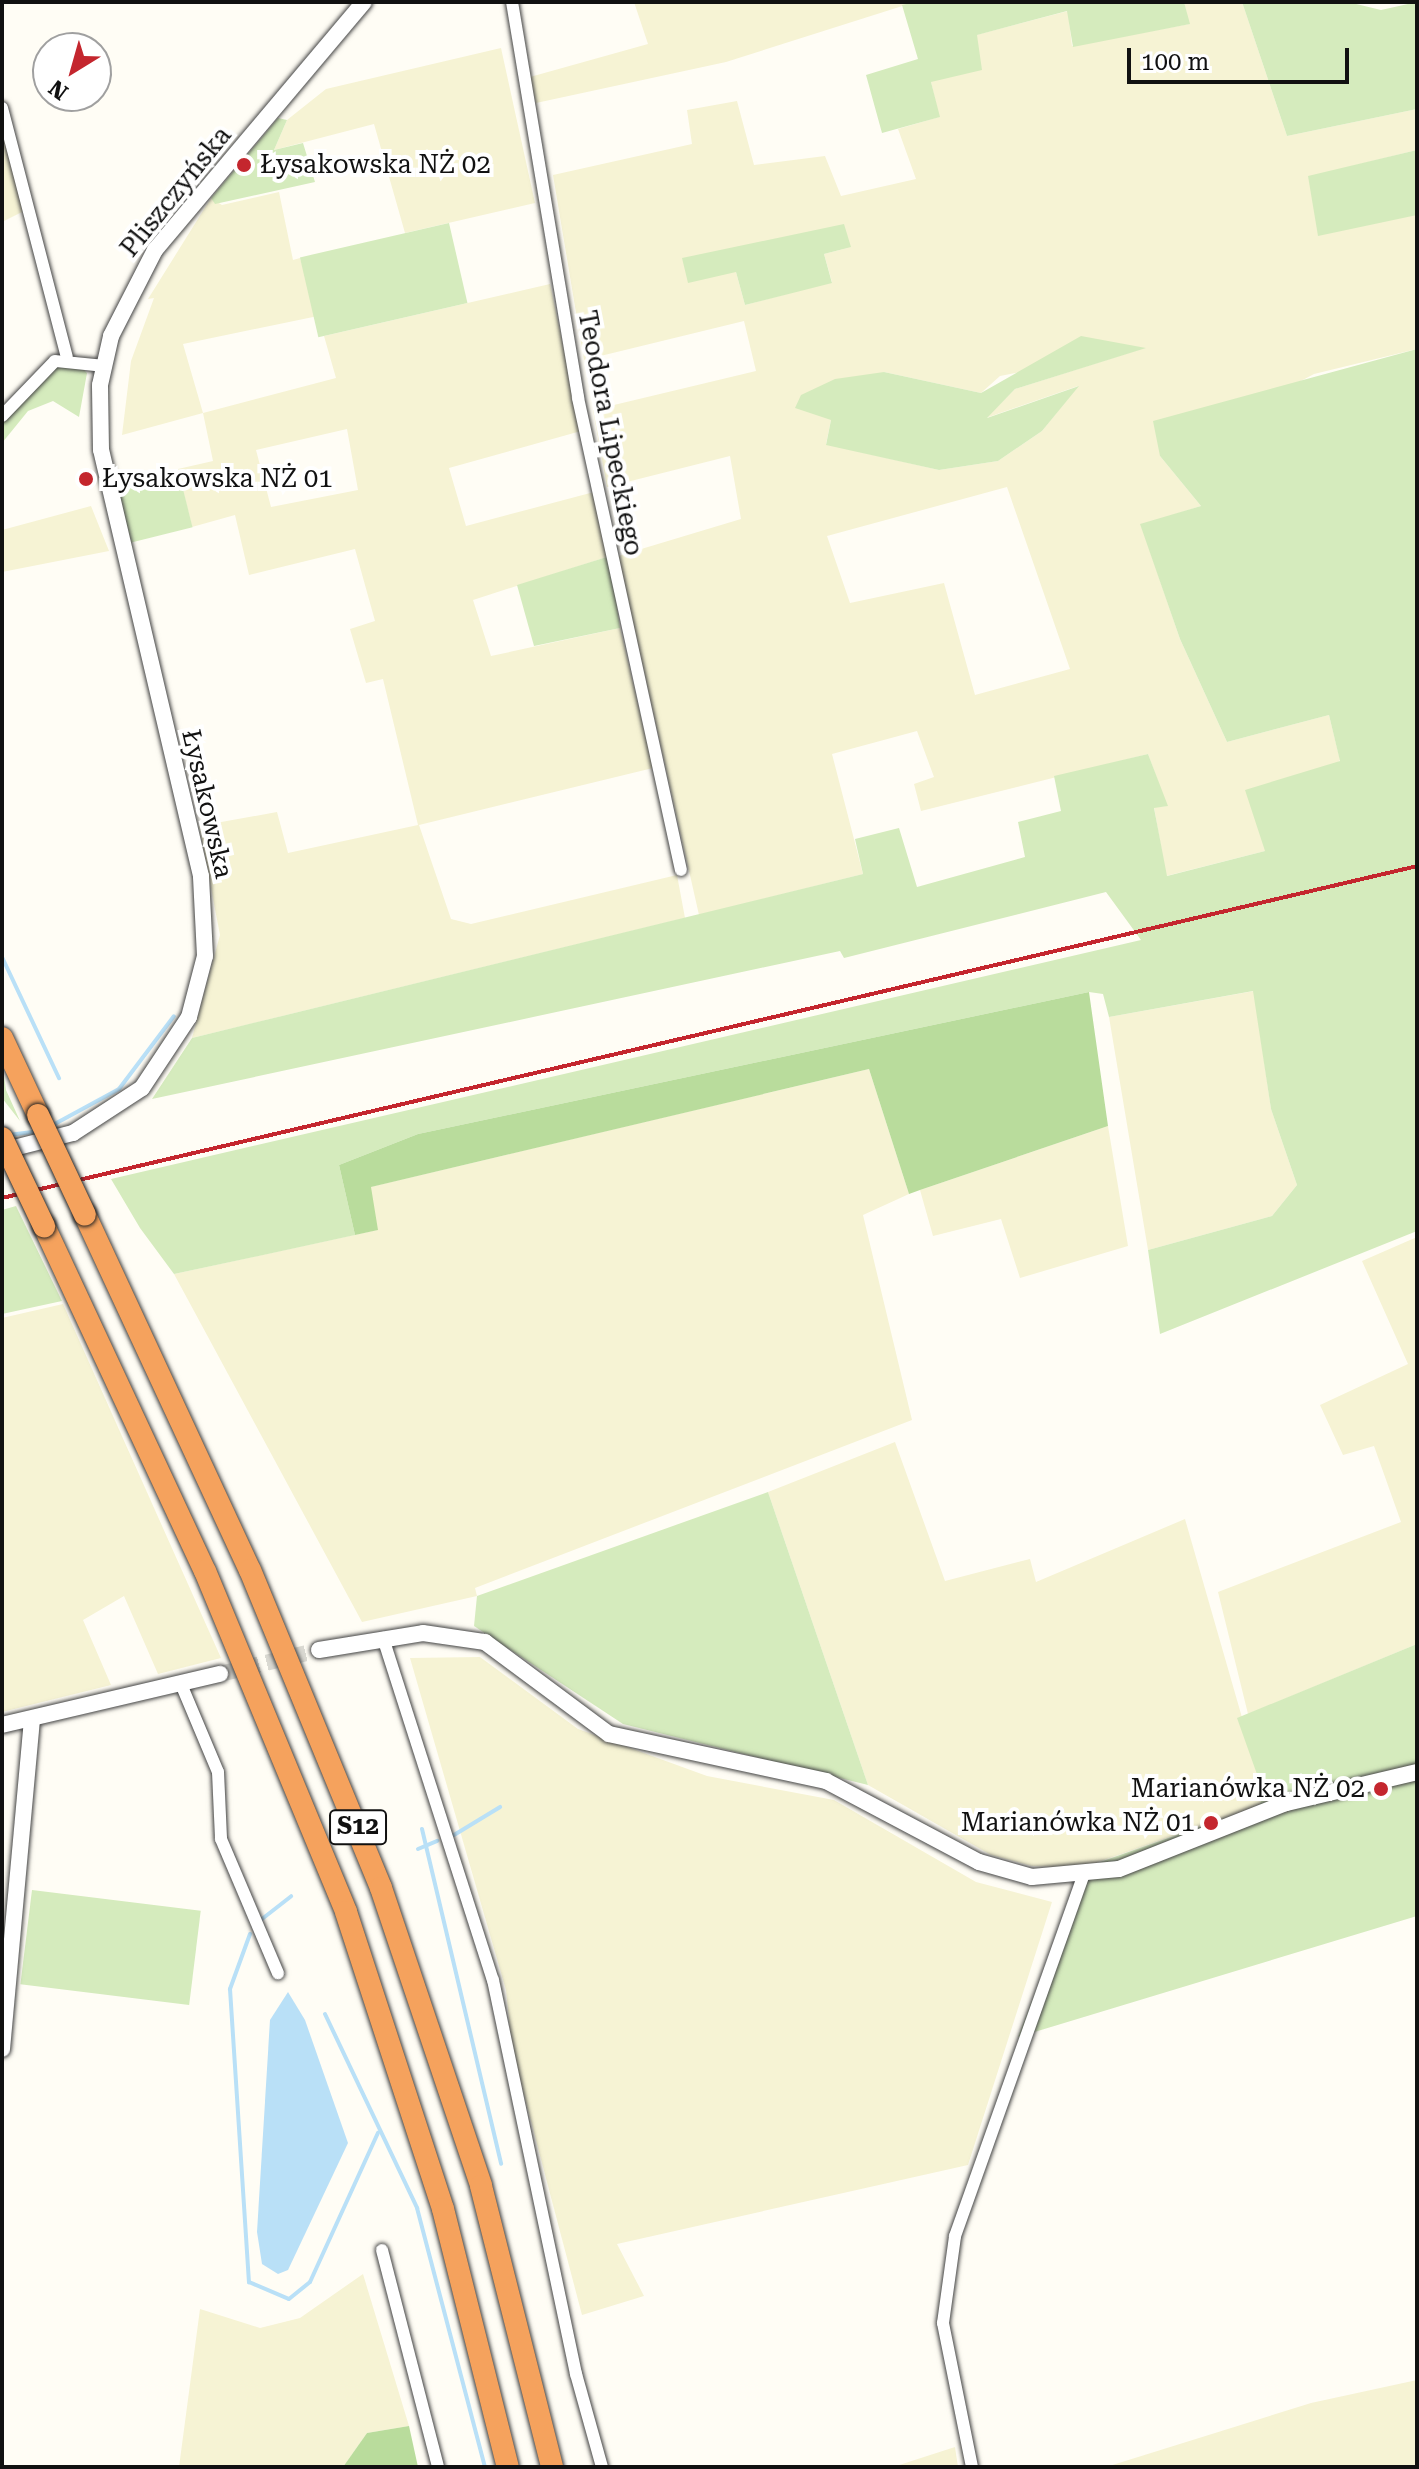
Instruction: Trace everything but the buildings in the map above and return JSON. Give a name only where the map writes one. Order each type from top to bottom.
[{"type":"highway","name":"S12","points":[[2,1038],[250,1570],[377,1875],[481,2186],[552,2467]]},
{"type":"highway","name":"S12","points":[[2,1138],[211,1585],[341,1898],[443,2209],[508,2467]]},
{"type":"street","name":"Pliszczyńska","points":[[104,366],[123,302],[155,250],[364,2]]},
{"type":"street","name":"Teodora Lipeckiego","points":[[512,2],[578,398],[681,870]]},
{"type":"street","points":[[2,108],[67,357]]},
{"type":"street","points":[[67,357],[104,366]]},
{"type":"street","points":[[2,416],[67,357]]},
{"type":"street","name":"Łysakowska","points":[[2,1151],[73,1133],[142,1088],[189,1017],[205,956],[201,876],[103,467],[104,366]]},
{"type":"street","points":[[319,1650],[383,1638],[441,1633],[485,1642],[609,1734],[826,1781],[999,1870],[1083,1877],[1286,1803],[1417,1772]]},
{"type":"street","points":[[383,1638],[493,1980],[567,2336],[602,2467]]},
{"type":"street","points":[[2,1725],[220,1674]]},
{"type":"street","points":[[181,1684],[218,1772],[221,1839],[278,1973]]},
{"type":"street","points":[[2,2049],[32,1719]]},
{"type":"street","points":[[972,2467],[943,2323],[955,2236],[1083,1877]]},
{"type":"street","points":[[382,2250],[438,2467]]},
{"type":"shaded area","points":[[634,2],[915,2],[726,62],[536,103],[530,77],[648,44]]},
{"type":"shaded area","points":[[1184,2],[1242,2],[1287,136],[1417,109],[1417,150],[1308,177],[1417,213],[1417,349],[1314,374],[1160,456],[1201,506],[1141,525],[1180,639],[1227,742],[1329,715],[1340,760],[1265,851],[1166,876],[1154,807],[1167,806],[1148,754],[921,811],[914,784],[934,777],[917,731],[832,754],[863,874],[699,915],[618,556],[741,519],[730,456],[607,487],[593,410],[756,371],[744,321],[584,360],[553,175],[692,144],[687,110],[737,101],[754,165],[825,156],[841,196],[916,179],[898,129],[939,117],[931,82],[976,35],[1068,11],[1072,46],[1189,24]],"holes":[[[851,247],[824,254],[832,282],[745,305],[736,272]],[[1144,348],[1015,389],[986,418],[1078,386],[1042,431],[998,461],[939,470],[826,444],[831,420],[884,372],[981,393],[1000,376]],[[1007,487],[1070,669],[975,695],[944,583],[850,603],[827,536]]]},
{"type":"shaded area","points":[[501,48],[535,203],[405,233],[374,124],[274,150],[287,120],[326,89]]},
{"type":"shaded area","points":[[2,119],[28,209],[2,222]]},
{"type":"shaded area","points":[[279,192],[293,260],[300,258],[318,316],[183,344],[203,413],[122,435],[131,361],[154,298],[148,299],[211,198],[222,205]]},
{"type":"shaded area","points":[[550,284],[581,431],[449,468],[466,526],[594,492],[610,556],[473,600],[491,656],[620,628],[653,768],[419,825],[451,919],[471,924],[677,875],[685,918],[192,1038],[220,935],[199,826],[277,812],[288,853],[418,825],[383,679],[366,683],[350,629],[375,621],[355,549],[249,575],[235,515],[192,527],[178,469],[213,461],[203,413],[336,378],[324,336]],"holes":[[[347,429],[358,490],[271,507],[256,450]]]},
{"type":"shaded area","points":[[91,506],[109,551],[2,572],[2,530]]},
{"type":"shaded area","points":[[1254,991],[1271,1109],[1297,1185],[1272,1216],[1148,1250],[1109,1017]]},
{"type":"shaded area","points":[[869,1069],[909,1194],[863,1215],[912,1420],[475,1588],[477,1596],[362,1622],[174,1274],[377,1230],[370,1187]]},
{"type":"shaded area","points":[[1108,1126],[1128,1246],[1020,1278],[1001,1219],[933,1236],[920,1190]]},
{"type":"shaded area","points":[[1417,1237],[1417,1644],[1248,1714],[1218,1592],[1401,1522],[1374,1446],[1343,1455],[1320,1405],[1408,1364],[1362,1261]]},
{"type":"shaded area","points":[[63,1304],[221,1658],[158,1674],[124,1596],[83,1620],[111,1685],[2,1712],[2,1318]]},
{"type":"shaded area","points":[[895,1442],[945,1581],[1030,1559],[1036,1582],[1185,1519],[1264,1794],[1259,1806],[1081,1868],[1032,1866],[991,1855],[868,1785],[768,1492]]},
{"type":"shaded area","points":[[480,1657],[578,1729],[707,1776],[834,1800],[976,1882],[1052,1902],[968,2165],[617,2244],[644,2296],[582,2315],[512,2049],[506,1990],[410,1658]]},
{"type":"shaded area","points":[[363,2274],[409,2426],[367,2433],[343,2467],[179,2467],[200,2309],[260,2328],[300,2318]]},
{"type":"shaded area","points":[[1417,2380],[1417,2467],[1106,2467],[1311,2403]]},
{"type":"shaded area","points":[[955,2447],[958,2467],[893,2467]]},
{"type":"green space","points":[[915,2],[1184,2],[1190,24],[1073,47],[1067,11],[977,35],[982,70],[931,82],[940,117],[882,133],[866,75],[918,59],[902,5]]},
{"type":"green space","points":[[1242,2],[1348,2],[1381,10],[1417,2],[1417,109],[1287,136]]},
{"type":"green space","points":[[278,118],[287,120],[274,150],[303,143],[315,182],[215,204],[211,198]]},
{"type":"green space","points":[[1417,150],[1417,215],[1318,236],[1308,176]]},
{"type":"green space","points":[[449,223],[467,303],[318,337],[300,257]]},
{"type":"green space","points":[[844,224],[851,247],[824,254],[832,283],[745,305],[736,272],[688,283],[682,258]]},
{"type":"green space","points":[[1081,336],[1146,348],[1015,389],[987,418],[1079,386],[1042,431],[998,461],[939,470],[826,445],[831,420],[795,408],[801,395],[835,379],[884,372],[981,393]]},
{"type":"green space","points":[[1417,349],[1417,1231],[1160,1334],[1148,1250],[1272,1216],[1297,1185],[1271,1109],[1253,991],[1109,1017],[1103,994],[1089,992],[418,1134],[339,1165],[355,1235],[174,1274],[140,1228],[111,1179],[1141,940],[1106,892],[844,958],[840,951],[152,1099],[192,1038],[863,874],[855,839],[899,828],[917,887],[1025,857],[1018,822],[1061,811],[1054,776],[1148,754],[1168,806],[1154,808],[1167,876],[1265,851],[1245,790],[1340,761],[1329,715],[1227,742],[1180,639],[1140,524],[1201,506],[1160,456],[1153,421]]},
{"type":"green space","points":[[77,363],[87,373],[79,417],[53,401],[28,411],[2,443],[2,422],[56,366]]},
{"type":"green space","points":[[178,469],[193,527],[131,542],[117,484]]},
{"type":"green space","points":[[610,556],[620,628],[534,646],[517,585]]},
{"type":"green space","points":[[1089,992],[1108,1126],[909,1194],[869,1069],[371,1187],[378,1230],[355,1235],[339,1165],[418,1134]]},
{"type":"green space","points":[[2,1062],[6,1090],[20,1121],[2,1098]]},
{"type":"green space","points":[[16,1206],[62,1301],[2,1314],[2,1210]]},
{"type":"green space","points":[[768,1492],[868,1785],[623,1724],[474,1626],[477,1596]]},
{"type":"green space","points":[[1417,1644],[1417,1916],[1018,2037],[1083,1868],[1259,1806],[1264,1794],[1237,1718]]},
{"type":"green space","points":[[32,1890],[201,1911],[189,2005],[20,1984]]},
{"type":"green space","points":[[409,2426],[418,2467],[343,2467],[367,2433]]},
{"type":"water","points":[[288,1992],[305,2020],[348,2143],[288,2270],[278,2274],[262,2264],[257,2232],[270,2020]]},
{"type":"waterway","points":[[2,957],[59,1078]]},
{"type":"waterway","points":[[51,1126],[119,1089],[174,1016]]},
{"type":"waterway","points":[[8,1135],[39,1131]]},
{"type":"waterway","points":[[454,1835],[500,1807]]},
{"type":"waterway","points":[[422,1829],[501,2164]]},
{"type":"waterway","points":[[418,1849],[437,1841]]},
{"type":"waterway","points":[[262,1919],[291,1896]]},
{"type":"waterway","points":[[250,1934],[230,1989],[249,2282],[289,2299],[310,2282],[378,2133]]},
{"type":"waterway","points":[[325,2014],[417,2208],[485,2467]]},
{"type":"tunnel","points":[[220,1674],[319,1650]]},
{"type":"railway","points":[[2,1198],[1417,866]]},
{"type":"place","name":"Łysakowska NŻ 02","points":[[244,165]]},
{"type":"place","name":"Łysakowska NŻ 01","points":[[86,479]]},
{"type":"place","name":"Marianówka NŻ 02","points":[[1381,1789]]},
{"type":"place","name":"Marianówka NŻ 01","points":[[1211,1823]]}]
